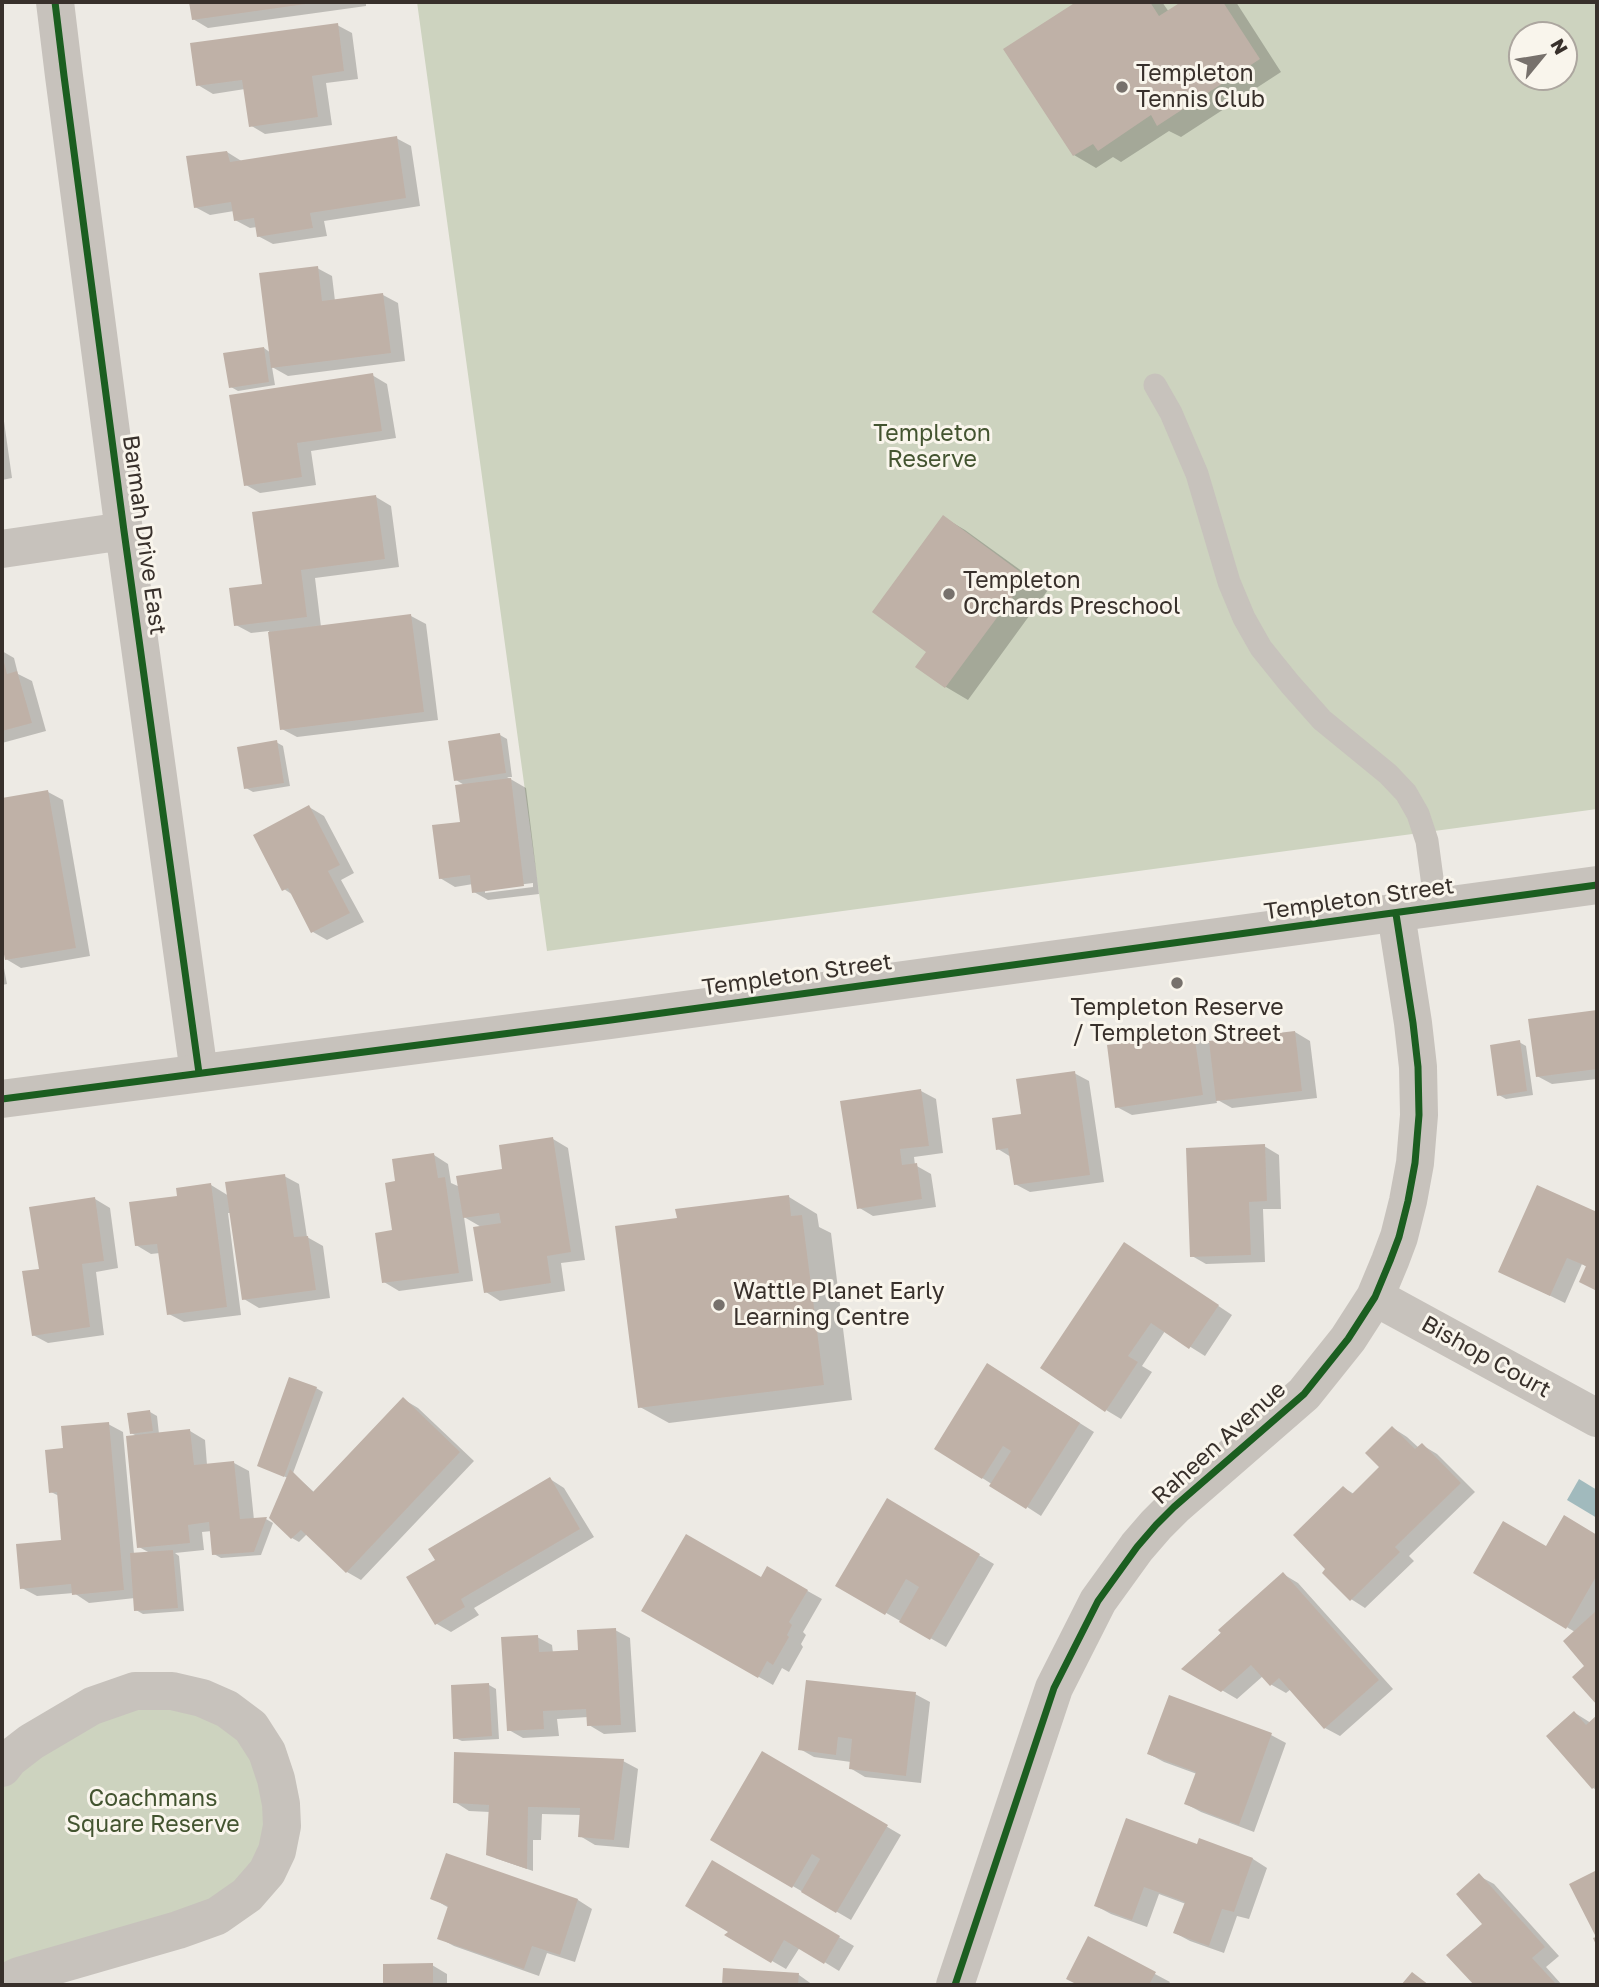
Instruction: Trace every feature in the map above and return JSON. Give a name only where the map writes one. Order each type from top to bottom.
[{"type":"street","name":"Barmah Drive East","points":[[55,2],[124,531],[199,1073]]},
{"type":"street","points":[[2,549],[124,531]]},
{"type":"street","name":"Templeton Street","points":[[2,1099],[611,1020],[1597,885]]},
{"type":"street","name":"Raheen Avenue","points":[[955,1985],[1054,1689],[1098,1601],[1156,1525],[1304,1394],[1348,1339],[1375,1297],[1399,1237],[1408,1201],[1415,1163],[1419,1115],[1413,1023],[1396,914]]},
{"type":"street","name":"Bishop Court","points":[[1375,1297],[1597,1418]]},
{"type":"street","points":[[2,1768],[31,1742],[92,1706],[135,1692],[172,1691],[202,1698],[227,1709],[251,1727],[267,1752],[273,1770],[281,1804],[282,1826],[277,1851],[268,1872],[247,1895],[217,1916],[178,1930],[31,1972],[2,1984]]},
{"type":"lane","points":[[1155,385],[1171,413],[1197,474],[1230,582],[1244,618],[1261,648],[1322,720],[1388,774],[1406,793],[1418,814],[1427,841],[1436,908]]},
{"type":"green space","name":"Templeton Reserve","points":[[417,2],[1597,2],[1597,809],[547,951]]},
{"type":"green space","name":"Coachmans Square Reserve","points":[[202,1698],[276,1779],[247,1895],[2,1984],[2,1768],[59,1724]]},
{"type":"water","points":[[1579,1479],[1597,1490],[1597,1518],[1567,1500]]},
{"type":"building","points":[[189,2],[313,2],[313,3],[192,20]]},
{"type":"building","name":"Templeton Tennis Club","points":[[1076,2],[1150,2],[1159,16],[1181,2],[1223,2],[1260,59],[1157,126],[1151,115],[1098,151],[1093,144],[1073,156],[1003,49]]},
{"type":"building","points":[[338,23],[344,71],[312,76],[318,117],[249,127],[242,80],[196,86],[190,43]]},
{"type":"building","points":[[397,136],[406,198],[310,213],[313,228],[257,237],[254,218],[234,221],[231,202],[194,208],[186,156],[227,151],[230,162]]},
{"type":"building","points":[[318,266],[322,301],[383,293],[391,353],[271,368],[259,273]]},
{"type":"building","points":[[264,347],[269,382],[229,388],[223,353]]},
{"type":"building","points":[[373,373],[382,431],[297,443],[302,477],[244,486],[229,395]]},
{"type":"building","points":[[376,495],[385,559],[301,570],[307,617],[234,626],[229,588],[262,584],[252,512]]},
{"type":"building","name":"Templeton Orchards Preschool","points":[[943,515],[1027,577],[945,688],[915,667],[926,652],[872,612]]},
{"type":"building","points":[[411,614],[424,712],[280,730],[268,632]]},
{"type":"building","points":[[3,658],[7,674],[17,671],[32,723],[2,731]]},
{"type":"building","points":[[500,733],[506,773],[454,781],[448,741]]},
{"type":"building","points":[[277,740],[284,783],[244,789],[237,747]]},
{"type":"building","points":[[511,778],[524,886],[472,893],[470,875],[439,879],[432,825],[460,822],[455,785]]},
{"type":"building","points":[[48,790],[76,948],[5,960],[2,943],[2,798]]},
{"type":"building","points":[[309,805],[340,865],[328,871],[350,913],[311,933],[288,888],[282,891],[253,835]]},
{"type":"building","points":[[1597,1010],[1597,1069],[1536,1077],[1528,1019]]},
{"type":"building","points":[[1193,1026],[1203,1095],[1115,1108],[1107,1045],[1137,1041],[1136,1034]]},
{"type":"building","points":[[1295,1031],[1302,1091],[1216,1101],[1209,1041]]},
{"type":"building","points":[[1520,1040],[1527,1091],[1497,1096],[1490,1045]]},
{"type":"building","points":[[1075,1071],[1090,1175],[1014,1185],[1008,1148],[996,1150],[992,1118],[1021,1114],[1016,1079]]},
{"type":"building","points":[[921,1089],[929,1146],[900,1149],[902,1165],[917,1163],[922,1199],[857,1209],[840,1101]]},
{"type":"building","points":[[553,1137],[571,1252],[547,1256],[551,1283],[484,1293],[473,1227],[501,1223],[499,1213],[463,1218],[456,1176],[502,1169],[499,1145]]},
{"type":"building","points":[[1265,1144],[1267,1201],[1249,1202],[1251,1255],[1190,1257],[1186,1148]]},
{"type":"building","points":[[434,1153],[438,1178],[445,1177],[459,1273],[382,1283],[375,1233],[392,1230],[385,1183],[395,1181],[392,1159]]},
{"type":"building","points":[[285,1174],[294,1237],[308,1236],[316,1290],[242,1300],[225,1182]]},
{"type":"building","points":[[211,1183],[227,1307],[167,1315],[157,1244],[135,1246],[129,1202],[177,1196],[176,1188]]},
{"type":"building","points":[[1537,1185],[1597,1212],[1597,1291],[1579,1282],[1586,1266],[1567,1258],[1550,1296],[1498,1272]]},
{"type":"building","name":"Wattle Planet Early Learning Centre","points":[[789,1195],[791,1216],[802,1215],[824,1385],[638,1408],[615,1226],[677,1218],[675,1209]]},
{"type":"building","points":[[95,1197],[104,1261],[82,1264],[90,1327],[32,1336],[22,1271],[39,1269],[29,1207]]},
{"type":"building","points":[[1124,1242],[1219,1305],[1189,1349],[1151,1323],[1128,1356],[1138,1362],[1105,1412],[1040,1368]]},
{"type":"building","points":[[987,1363],[1080,1423],[1026,1509],[989,1486],[1011,1451],[1003,1446],[982,1479],[934,1449]]},
{"type":"building","points":[[289,1377],[317,1387],[284,1477],[257,1466]]},
{"type":"building","points":[[403,1397],[460,1452],[346,1573],[301,1530],[291,1539],[269,1518],[290,1469],[313,1492]]},
{"type":"building","points":[[150,1410],[153,1431],[130,1434],[127,1413]]},
{"type":"building","points":[[109,1422],[124,1590],[72,1595],[71,1584],[20,1589],[16,1544],[61,1540],[57,1492],[49,1493],[45,1450],[63,1448],[61,1426]]},
{"type":"building","points":[[1392,1426],[1415,1449],[1422,1443],[1461,1483],[1395,1547],[1400,1552],[1350,1601],[1322,1573],[1325,1569],[1293,1535],[1343,1486],[1352,1494],[1379,1467],[1365,1453]]},
{"type":"building","points":[[190,1429],[194,1465],[234,1461],[240,1519],[267,1517],[254,1552],[212,1555],[209,1522],[188,1525],[190,1543],[137,1548],[126,1436]]},
{"type":"building","points":[[550,1477],[580,1529],[461,1599],[465,1607],[435,1625],[406,1577],[435,1560],[428,1549]]},
{"type":"building","points":[[887,1498],[980,1554],[930,1640],[899,1622],[919,1587],[906,1579],[885,1615],[835,1586]]},
{"type":"building","points":[[1564,1515],[1597,1535],[1597,1575],[1566,1629],[1473,1573],[1503,1521],[1546,1546]]},
{"type":"building","points":[[686,1534],[761,1577],[767,1566],[808,1590],[789,1622],[792,1625],[787,1635],[789,1637],[773,1665],[767,1661],[758,1678],[641,1611]]},
{"type":"building","points":[[173,1550],[178,1608],[134,1611],[130,1553]]},
{"type":"building","points":[[1283,1572],[1379,1680],[1324,1729],[1279,1678],[1270,1686],[1251,1665],[1221,1692],[1181,1669],[1221,1633],[1218,1630]]},
{"type":"building","points":[[1597,1610],[1597,1705],[1572,1677],[1584,1666],[1563,1641]]},
{"type":"building","points":[[616,1628],[621,1725],[587,1726],[586,1709],[543,1711],[544,1729],[507,1731],[501,1637],[538,1635],[539,1652],[578,1650],[577,1630]]},
{"type":"building","points":[[806,1680],[916,1692],[906,1776],[849,1769],[852,1739],[838,1737],[836,1755],[798,1750]]},
{"type":"building","points":[[489,1683],[492,1736],[453,1739],[451,1685]]},
{"type":"building","points":[[1169,1695],[1272,1733],[1239,1825],[1184,1804],[1196,1772],[1147,1754]]},
{"type":"building","points":[[1574,1711],[1586,1725],[1597,1715],[1597,1785],[1592,1789],[1546,1736]]},
{"type":"building","points":[[762,1751],[888,1825],[836,1913],[801,1892],[820,1859],[812,1854],[792,1888],[710,1840]]},
{"type":"building","points":[[454,1752],[624,1759],[614,1840],[578,1837],[580,1808],[528,1807],[527,1869],[486,1855],[489,1805],[453,1803]]},
{"type":"building","points":[[1126,1818],[1197,1844],[1199,1838],[1253,1858],[1234,1912],[1222,1909],[1209,1946],[1173,1933],[1185,1902],[1144,1887],[1132,1920],[1094,1906]]},
{"type":"building","points":[[446,1853],[578,1899],[560,1955],[532,1946],[524,1969],[437,1939],[448,1906],[430,1899]]},
{"type":"building","points":[[712,1860],[840,1936],[824,1964],[784,1940],[771,1963],[724,1935],[728,1932],[685,1906]]},
{"type":"building","points":[[1597,1870],[1597,1947],[1593,1938],[1596,1937],[1569,1884]]},
{"type":"building","points":[[1479,1873],[1545,1947],[1532,1958],[1557,1985],[1474,1985],[1446,1955],[1482,1924],[1456,1894]]},
{"type":"building","points":[[1088,1936],[1156,1972],[1149,1985],[1078,1985],[1066,1979]]},
{"type":"building","points":[[433,1963],[433,1985],[383,1985],[383,1964]]},
{"type":"building","points":[[723,1968],[799,1973],[798,1985],[722,1985]]},
{"type":"building","points":[[1412,1972],[1429,1985],[1401,1985]]},
{"type":"cycle path","points":[[55,2],[124,531],[199,1073]]},
{"type":"cycle path","points":[[2,1099],[611,1020],[1597,885]]},
{"type":"cycle path","points":[[955,1985],[1054,1688],[1098,1601],[1156,1525],[1304,1394],[1348,1339],[1375,1297],[1390,1261],[1408,1201],[1415,1163],[1419,1115],[1418,1067],[1413,1023],[1396,914]]},
{"type":"place","name":"Templeton Tennis Club","points":[[1122,87]]},
{"type":"place","name":"Templeton Orchards Preschool","points":[[949,594]]},
{"type":"place","name":"Templeton Reserve / Templeton Street","points":[[1177,983]]},
{"type":"place","name":"Wattle Planet Early Learning Centre","points":[[719,1305]]}]
